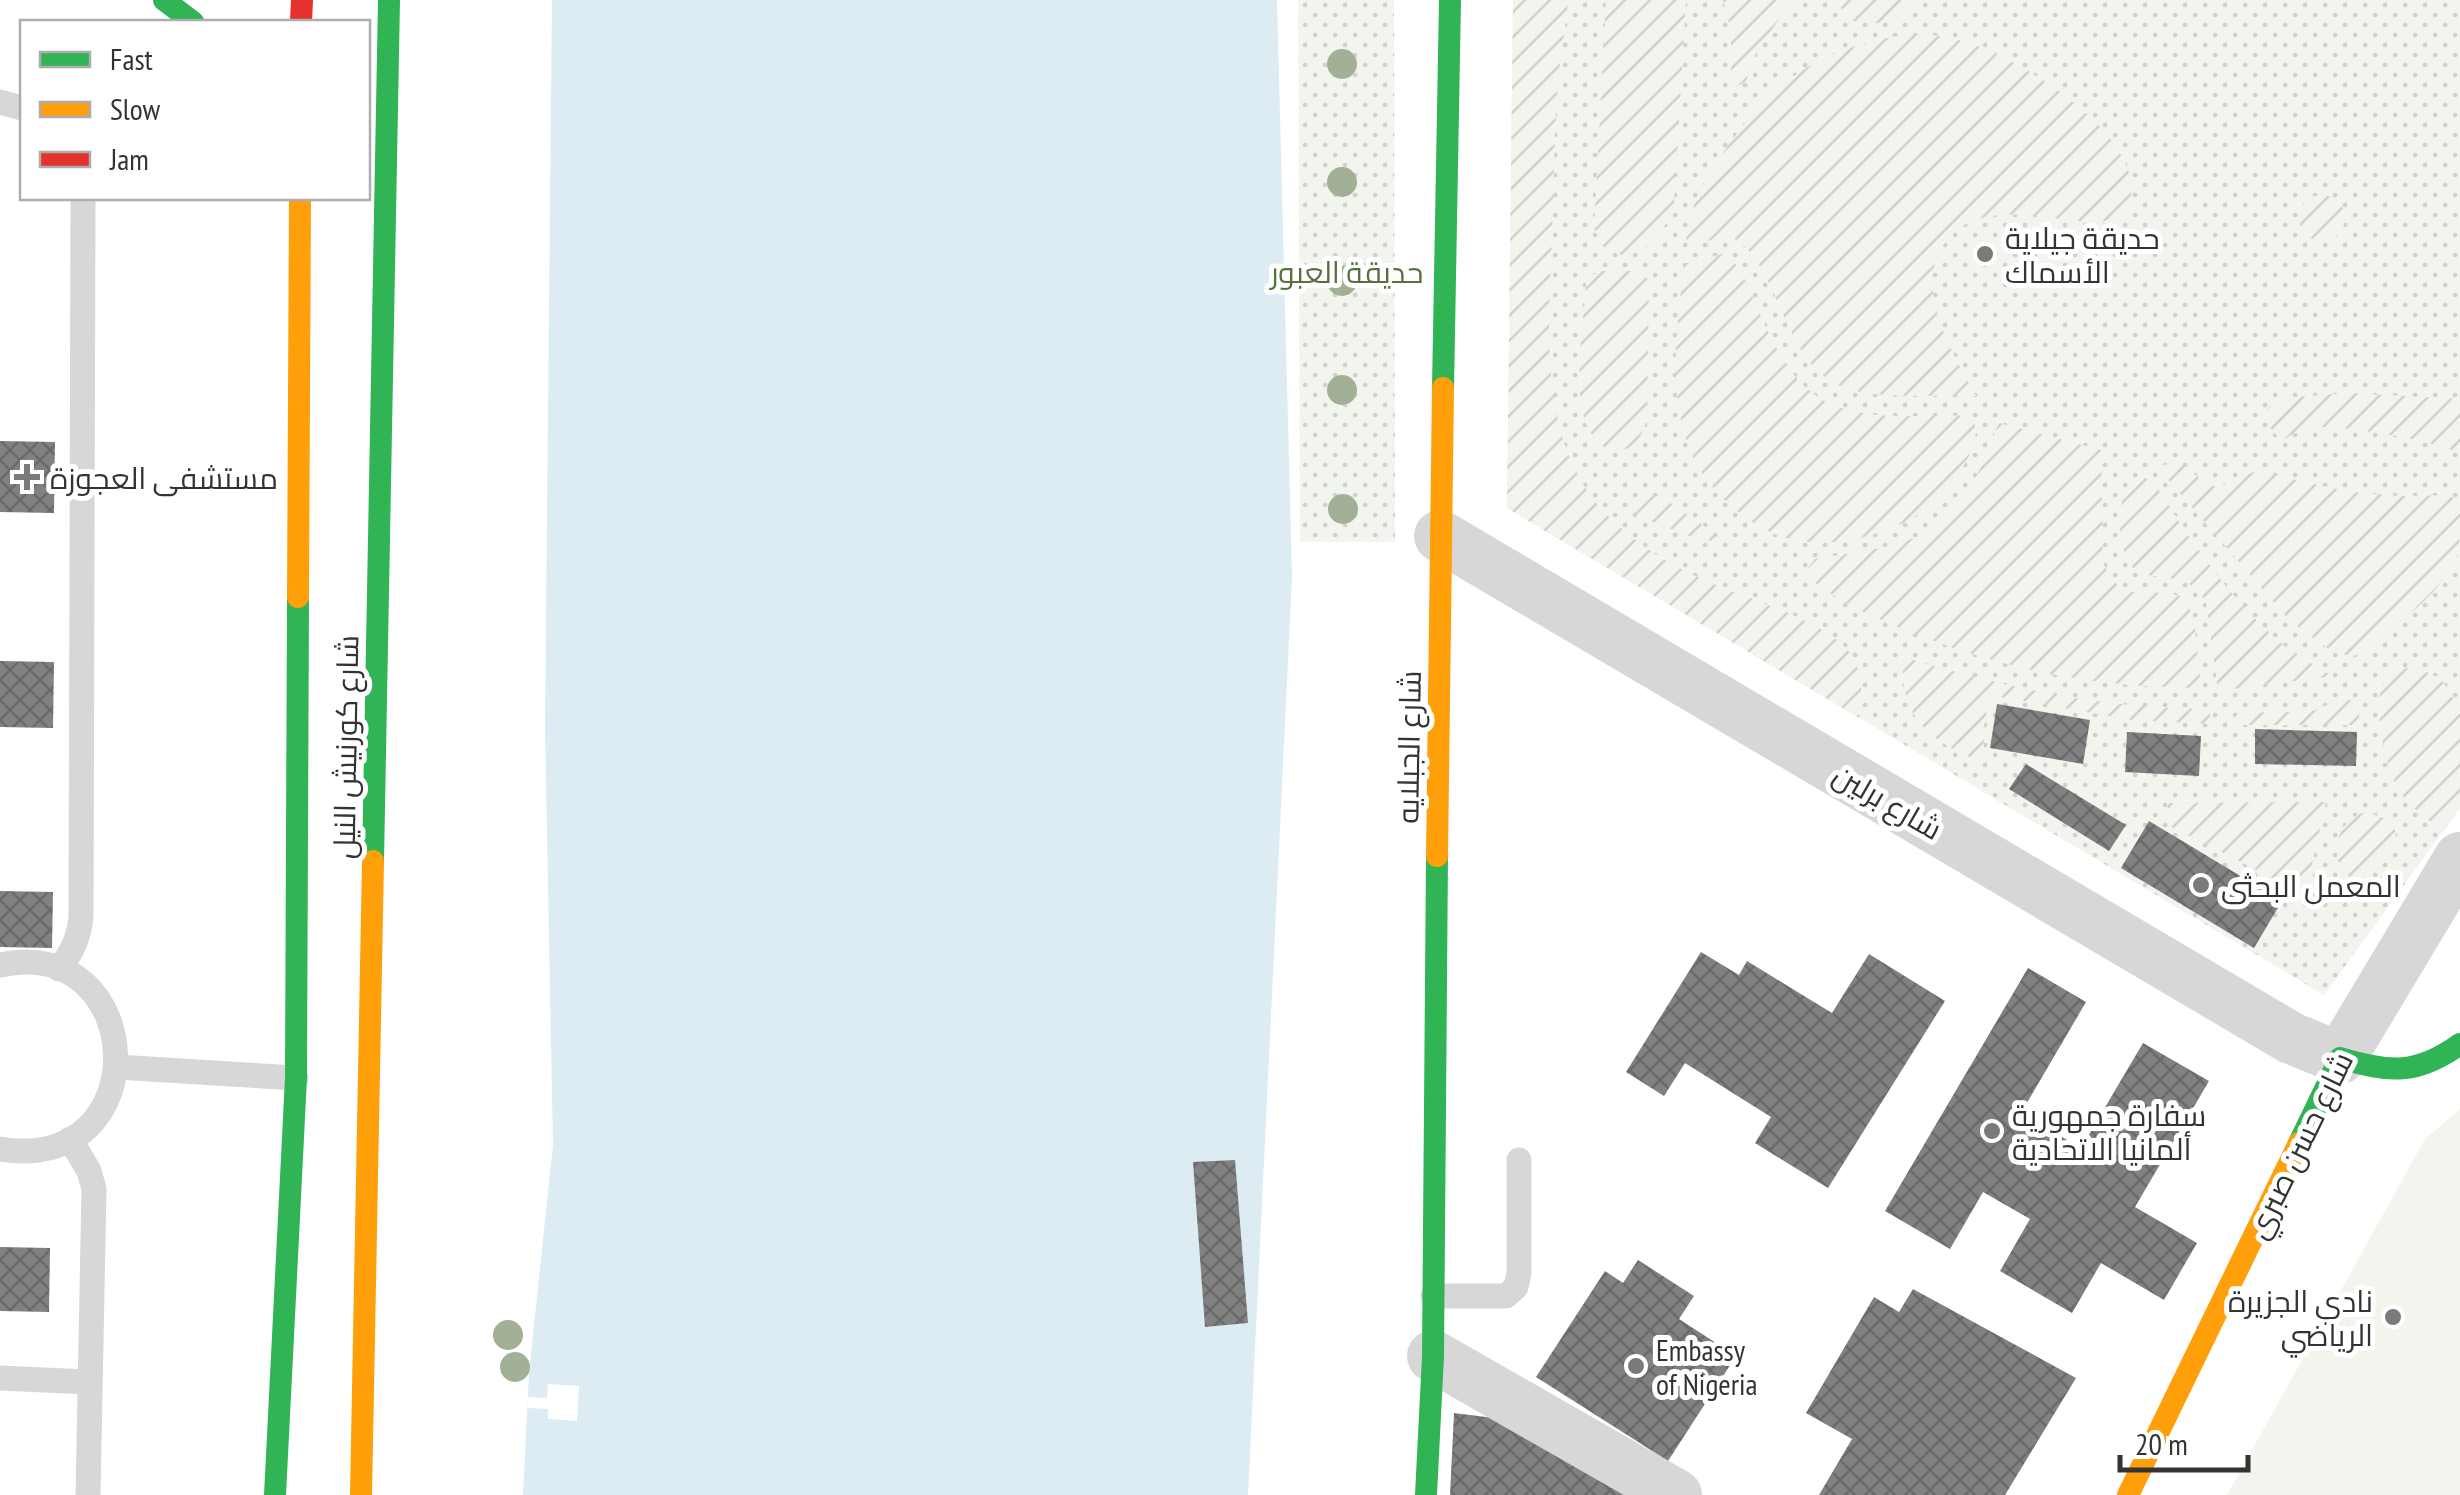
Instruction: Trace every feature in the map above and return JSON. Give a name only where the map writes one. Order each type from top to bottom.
[{"type":"main road","points":[[164,0],[190,20]]},
{"type":"main road","name":"شارع كورنيش النيل","points":[[361,1495],[388,0]]},
{"type":"main road","name":"شارع الجبلايه","points":[[1426,1495],[1433,1356],[1440,536],[1450,0]]},
{"type":"main road","name":"شارع كورنيش النيل","points":[[276,1495],[296,1078],[298,202]]},
{"type":"main road","points":[[2340,1058],[2371,1068],[2406,1071],[2426,1065],[2460,1044]]},
{"type":"main road","name":"شارع حسن صبري","points":[[2128,1495],[2340,1058]]},
{"type":"street","name":"شارع برلين","points":[[1440,536],[2274,1028],[2340,1058]]},
{"type":"street","name":"شارع حسن صبري","points":[[2340,1058],[2460,858]]},
{"type":"street","points":[[1433,1356],[1676,1495]]},
{"type":"lane","points":[[59,969],[79,936],[82,916],[82,200]]},
{"type":"lane","points":[[0,966],[36,963],[59,969],[92,992],[104,1009],[117,1046],[118,1067],[101,1111],[70,1139],[20,1152],[0,1148]]},
{"type":"lane","points":[[118,1067],[296,1078]]},
{"type":"lane","points":[[70,1139],[89,1171],[94,1190],[88,1495]]},
{"type":"lane","points":[[1433,1296],[1506,1296],[1516,1286],[1519,1160]]},
{"type":"lane","points":[[0,1378],[88,1382]]},
{"type":"green space","name":"حديقة العبور","points":[[1298,0],[1394,0],[1395,542],[1300,542]]},
{"type":"green space","name":"حديقة جيلاية الأسماك","points":[[1513,0],[2460,0],[2460,808],[2324,995],[1507,508]]},
{"type":"green space","points":[[1513,0],[1568,0],[1557,102],[1549,339],[1556,410],[1578,476],[1608,516],[1659,556],[1702,579],[1802,619],[1838,641],[1850,653],[1860,676],[1859,718],[1507,508]]},
{"type":"green space","points":[[1606,0],[1686,0],[1674,206],[1660,233],[1638,252],[1626,255],[1614,253],[1603,244],[1594,228]]},
{"type":"green space","points":[[1723,0],[1792,0],[1756,53],[1746,81],[1736,87],[1731,81],[1731,30]]},
{"type":"green space","points":[[1839,0],[1912,0],[1892,19],[1863,23],[1844,17]]},
{"type":"green space","points":[[1908,34],[1942,36],[1975,45],[2045,81],[2091,117],[2110,138],[2124,159],[2131,181],[2128,207],[2112,219],[2093,222],[1991,216],[1967,224],[1947,240],[1937,258],[1934,298],[1947,340],[1976,396],[1887,395],[1838,385],[1818,371],[1802,351],[1768,280],[1742,244],[1724,235],[1694,246],[1686,242],[1693,208],[1708,176],[1740,129],[1779,88],[1822,59]]},
{"type":"green space","points":[[2322,195],[2339,201],[2345,218],[2339,235],[2322,241],[2305,235],[2299,218],[2305,201]]},
{"type":"green space","points":[[1722,254],[1734,262],[1744,278],[1777,349],[1813,393],[1838,407],[1869,414],[1968,416],[1976,437],[1966,462],[1943,495],[1924,511],[1878,533],[1827,542],[1802,541],[1767,531],[1720,495],[1702,473],[1686,438],[1676,389],[1676,364],[1684,264]]},
{"type":"green space","points":[[1602,271],[1638,271],[1649,280],[1647,416],[1642,433],[1625,449],[1614,450],[1594,437],[1580,394],[1586,283]]},
{"type":"green space","points":[[2350,393],[2460,399],[2460,453],[2410,439],[2344,428],[2313,427],[2284,439],[2268,423],[2267,409],[2280,398]]},
{"type":"green space","points":[[1999,423],[2101,450],[2103,562],[2119,586],[2129,591],[2185,598],[2194,619],[2201,688],[2092,681],[1991,660],[1878,618],[1811,579],[1808,568],[1815,559],[1889,546],[1940,524],[1968,493]]},
{"type":"green space","points":[[2177,463],[2217,487],[2256,471],[2350,492],[2449,495],[2460,504],[2458,552],[2432,593],[2366,650],[2354,656],[2334,653],[2289,620],[2160,470],[2163,465]]},
{"type":"green space","points":[[2144,477],[2154,483],[2209,564],[2256,620],[2288,648],[2332,676],[2218,691],[2206,602],[2184,581],[2136,571],[2124,552],[2120,526],[2123,500],[2133,479]]},
{"type":"green space","points":[[1646,494],[1663,498],[1710,530],[1716,536],[1714,541],[1694,538],[1637,516],[1632,505]]},
{"type":"green space","points":[[1903,657],[2054,694],[2129,705],[2209,709],[2212,724],[2132,720],[2001,697],[1994,701],[1986,716],[1984,763],[1948,746],[1922,725],[1906,697]]},
{"type":"green space","points":[[2416,667],[2441,679],[2460,709],[2460,808],[2443,831],[2412,806],[2397,787],[2382,736],[2379,707],[2383,685],[2396,672]]},
{"type":"green space","points":[[2343,698],[2356,702],[2360,708],[2359,718],[2352,725],[2230,725],[2242,713],[2313,711]]},
{"type":"green space","points":[[2326,802],[2305,895],[2170,826],[2167,803]]},
{"type":"green space","points":[[2367,812],[2389,820],[2395,841],[2380,862],[2351,878],[2338,861],[2338,840],[2348,822]]},
{"type":"green space","name":"نادي الجزيرة الرياضي","points":[[2460,1109],[2460,1495],[2227,1495],[2425,1139]]},
{"type":"shaded area","points":[[552,0],[1277,0],[1292,577],[1248,1495],[523,1495],[529,1373],[553,1145],[545,728]]},
{"type":"pier","points":[[548,1384],[579,1386],[577,1421],[548,1419],[548,1409],[527,1408],[528,1397],[547,1398]]},
{"type":"building","name":"مستشفى العجوزة","points":[[0,441],[55,442],[54,513],[0,512]]},
{"type":"building","points":[[0,661],[54,662],[53,728],[0,727]]},
{"type":"building","points":[[1997,704],[2090,720],[2083,764],[1990,748]]},
{"type":"building","points":[[2255,729],[2357,732],[2356,766],[2255,764]]},
{"type":"building","points":[[2127,732],[2201,736],[2199,776],[2125,772]]},
{"type":"building","points":[[2026,764],[2126,825],[2109,851],[2009,789]]},
{"type":"building","name":"المعمل البحثى","points":[[2149,821],[2282,901],[2254,948],[2121,868]]},
{"type":"building","points":[[0,891],[53,892],[52,948],[0,947]]},
{"type":"building","points":[[1701,952],[1739,975],[1747,961],[1832,1013],[1869,954],[1945,1001],[1828,1188],[1755,1143],[1771,1117],[1685,1063],[1664,1096],[1626,1072]]},
{"type":"building","name":"سفارة جمهورية ألمانيا الاتحادية","points":[[2028,968],[2086,1002],[2021,1113],[2081,1148],[2143,1043],[2209,1081],[2135,1207],[2197,1243],[2164,1300],[2101,1263],[2072,1313],[2000,1271],[2030,1219],[1983,1192],[1950,1249],[1885,1211]]},
{"type":"building","points":[[1235,1160],[1248,1323],[1205,1327],[1193,1162]]},
{"type":"building","points":[[0,1247],[50,1248],[49,1312],[0,1311]]},
{"type":"building","name":"Embassy of Nigeria","points":[[1638,1260],[1694,1296],[1679,1319],[1736,1356],[1668,1461],[1536,1377],[1605,1271],[1623,1283]]},
{"type":"building","points":[[1913,1289],[2076,1378],[2005,1495],[1819,1495],[1852,1439],[1806,1413],[1874,1297],[1899,1312]]},
{"type":"building","points":[[1454,1413],[1526,1422],[1626,1495],[1450,1495]]},
{"type":"traffic: fast","points":[[164,0],[190,20]]},
{"type":"traffic: fast","points":[[373,861],[389,0]]},
{"type":"traffic: fast","points":[[1443,388],[1450,0]]},
{"type":"traffic: fast","points":[[275,1495],[296,1078],[298,597]]},
{"type":"traffic: fast","points":[[1426,1495],[1433,1356],[1437,856]]},
{"type":"traffic: fast","points":[[2299,1143],[2340,1058],[2403,1068],[2430,1061],[2460,1044]]},
{"type":"traffic: slow","points":[[298,597],[300,200]]},
{"type":"traffic: slow","points":[[1437,856],[1443,388]]},
{"type":"traffic: slow","points":[[361,1495],[373,861]]},
{"type":"traffic: slow","points":[[2128,1495],[2299,1143]]},
{"type":"traffic: jam","points":[[301,20],[302,0]]},
{"type":"place","name":"حديقة جيلاية الأسماك","points":[[1985,254]]},
{"type":"place","name":"مستشفى العجوزة","points":[[27,477]]},
{"type":"place","name":"المعمل البحثى","points":[[2201,885]]},
{"type":"place","name":"سفارة جمهورية ألمانيا الاتحادية","points":[[1992,1131]]},
{"type":"place","name":"نادي الجزيرة الرياضي","points":[[2393,1317]]},
{"type":"place","name":"Embassy of Nigeria","points":[[1636,1366]]}]
